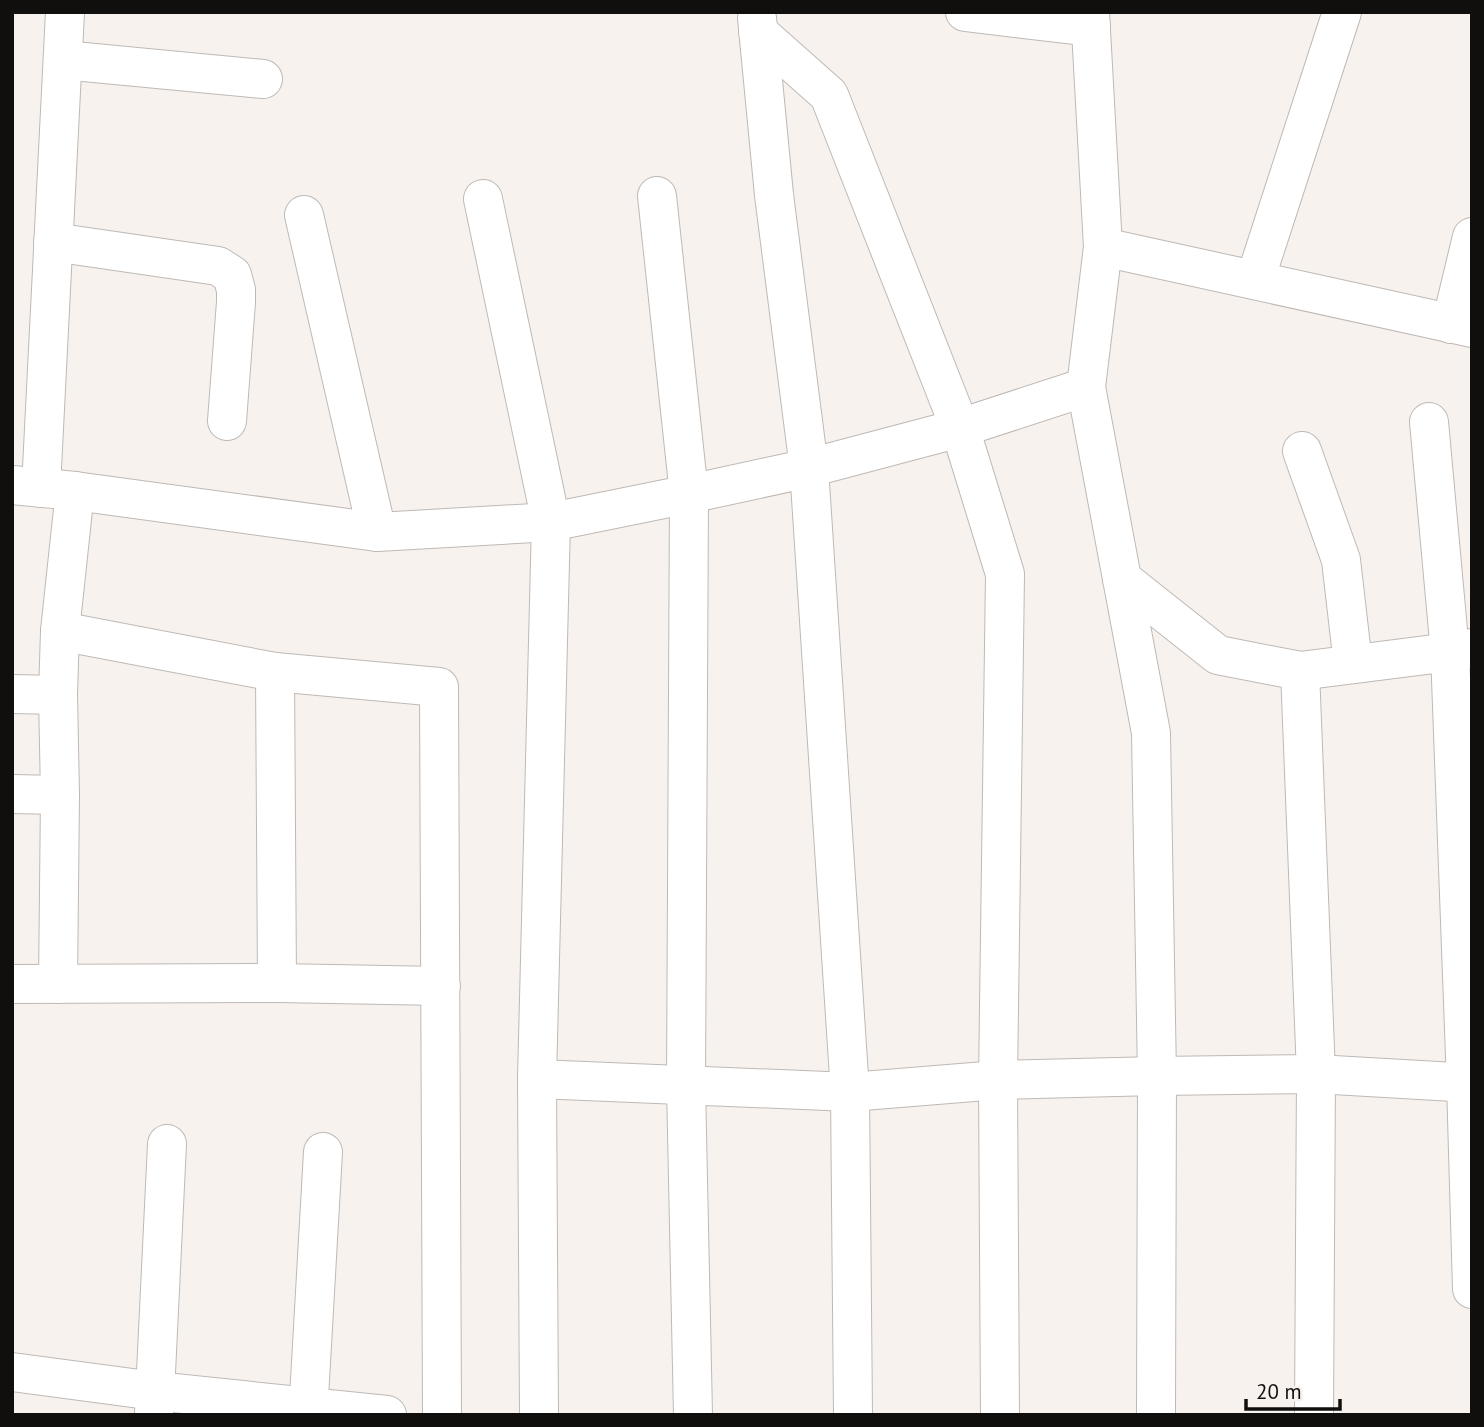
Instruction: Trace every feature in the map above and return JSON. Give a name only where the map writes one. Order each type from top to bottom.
[{"type":"street","points":[[58,984],[60,631],[43,488],[65,12]]},
{"type":"street","points":[[965,12],[1091,20],[1103,247],[1086,387],[1151,733],[1157,1076],[1156,1415]]},
{"type":"street","points":[[1255,280],[1342,12]]},
{"type":"street","points":[[757,22],[829,95],[960,428],[1004,574],[998,1080],[1000,1415]]},
{"type":"street","points":[[757,22],[774,195],[809,468],[850,1092],[853,1415]]},
{"type":"street","points":[[63,60],[264,79]]},
{"type":"street","points":[[657,196],[689,494],[687,1085],[693,1415]]},
{"type":"street","points":[[483,199],[551,522],[537,1079],[539,1415]]},
{"type":"street","points":[[304,215],[377,532]]},
{"type":"street","points":[[1103,247],[1461,326],[1472,237]]},
{"type":"street","points":[[53,242],[218,266],[232,275],[236,302],[227,421]]},
{"type":"street","points":[[43,488],[377,532],[551,522],[809,468],[960,428],[1086,387]]},
{"type":"street","points":[[1429,422],[1461,650],[1472,1289]]},
{"type":"street","points":[[1302,451],[1341,560],[1353,664]]},
{"type":"street","points":[[1122,579],[1218,655],[1300,671],[1461,650]]},
{"type":"street","points":[[60,631],[275,672],[439,687],[442,1415]]},
{"type":"street","points":[[1300,671],[1316,1074],[1314,1415]]},
{"type":"street","points":[[275,672],[277,984]]},
{"type":"street","points":[[12,694],[58,695]]},
{"type":"street","points":[[12,794],[61,795]]},
{"type":"street","points":[[12,984],[441,986]]},
{"type":"street","points":[[537,1079],[850,1092],[998,1080],[1157,1076],[1316,1074],[1469,1083]]},
{"type":"street","points":[[155,1403],[167,1144]]},
{"type":"street","points":[[309,1410],[323,1152]]},
{"type":"street","points":[[12,1372],[155,1403],[387,1415]]}]
